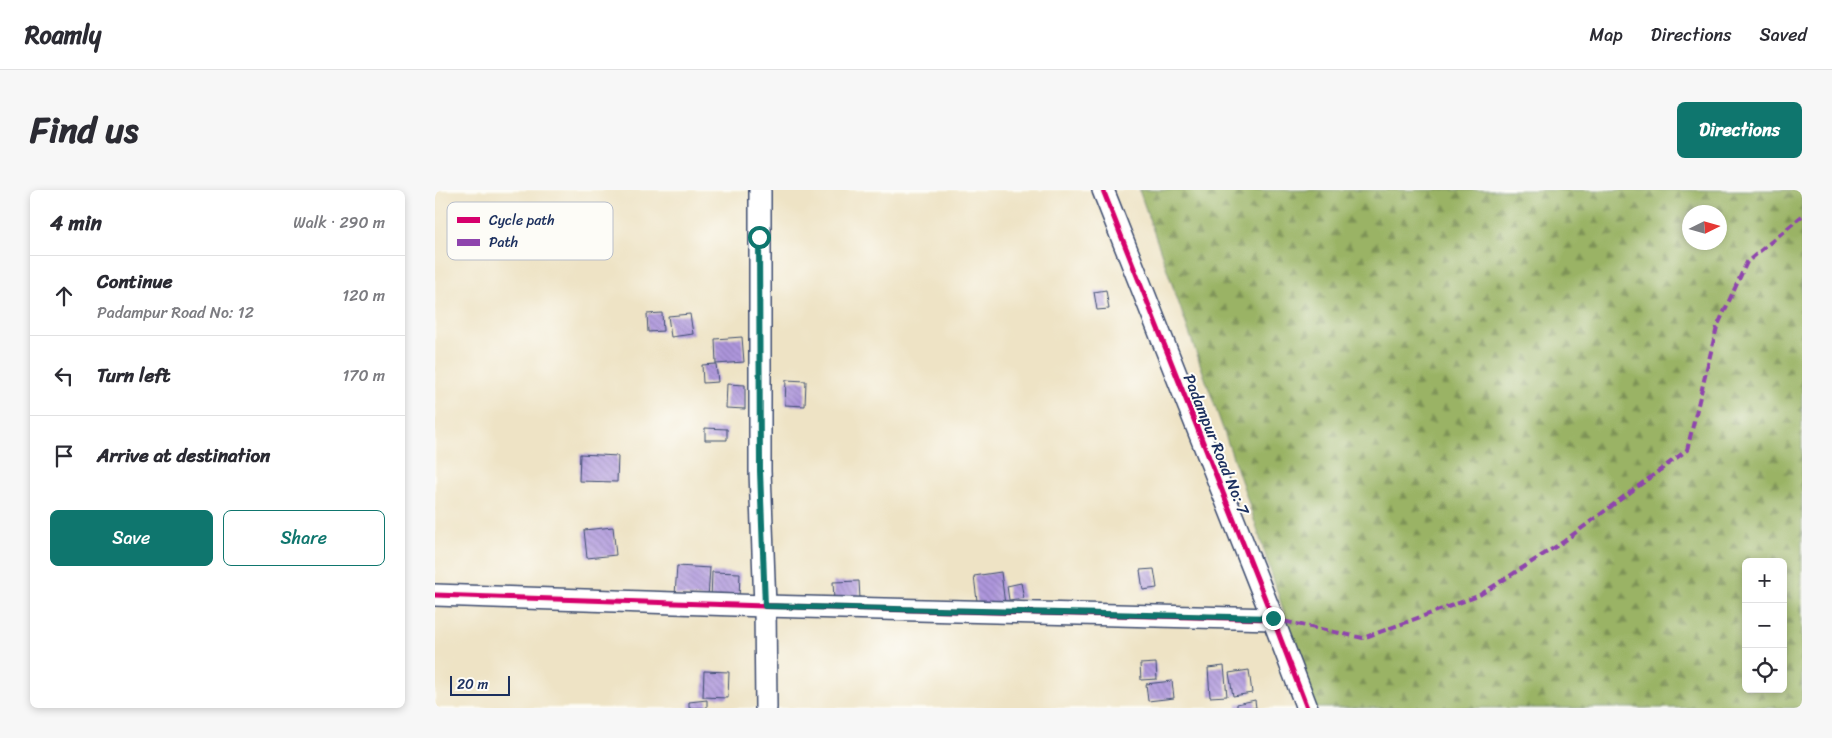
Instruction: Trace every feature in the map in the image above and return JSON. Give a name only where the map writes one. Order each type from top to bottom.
[{"type":"street","points":[[759,190],[760,471],[765,606],[766,708]]},
{"type":"street","name":"Padampur Road No: 7","points":[[1103,190],[1307,708]]},
{"type":"street","points":[[435,595],[765,606],[1273,618]]},
{"type":"green space","points":[[1139,190],[1802,190],[1802,708],[1315,708],[1243,486]]},
{"type":"building","points":[[1106,290],[1109,309],[1097,310],[1094,292]]},
{"type":"building","points":[[662,313],[663,331],[648,332],[647,314]]},
{"type":"building","points":[[690,314],[693,334],[671,337],[668,316]]},
{"type":"building","points":[[742,337],[744,362],[716,364],[715,339]]},
{"type":"building","points":[[716,364],[718,382],[703,383],[702,365]]},
{"type":"building","points":[[786,380],[806,381],[805,406],[785,405]]},
{"type":"building","points":[[727,384],[745,385],[745,409],[726,408]]},
{"type":"building","points":[[705,428],[727,429],[727,440],[705,440]]},
{"type":"building","points":[[580,454],[618,456],[617,482],[579,481]]},
{"type":"building","points":[[613,527],[616,555],[587,558],[584,530]]},
{"type":"building","points":[[677,566],[710,568],[708,598],[675,595]]},
{"type":"building","points":[[1154,569],[1157,588],[1143,590],[1140,570]]},
{"type":"building","points":[[712,572],[740,573],[739,600],[711,599]]},
{"type":"building","points":[[1001,572],[1005,605],[978,609],[974,576]]},
{"type":"building","points":[[859,581],[860,599],[834,600],[833,582]]},
{"type":"building","points":[[1021,583],[1024,598],[1009,600],[1007,586]]},
{"type":"building","points":[[1156,663],[1157,679],[1141,680],[1140,664]]},
{"type":"building","points":[[1224,666],[1227,696],[1210,697],[1208,668]]},
{"type":"building","points":[[1249,670],[1252,693],[1233,696],[1229,673]]},
{"type":"building","points":[[704,671],[729,672],[728,698],[703,697]]},
{"type":"building","points":[[1172,681],[1174,698],[1148,701],[1146,684]]},
{"type":"building","points":[[707,700],[707,708],[689,708],[689,702]]},
{"type":"building","points":[[1255,700],[1256,708],[1237,708],[1237,704]]},
{"type":"marked path","points":[[1273,619],[1363,638],[1478,596],[1563,542],[1687,450],[1717,327],[1747,262],[1802,216]]},
{"type":"cycle path","points":[[1103,190],[1307,708]]},
{"type":"cycle path","points":[[435,595],[765,606],[1273,619]]},
{"type":"route","points":[[759,237],[760,471],[765,606],[1273,618]]}]
